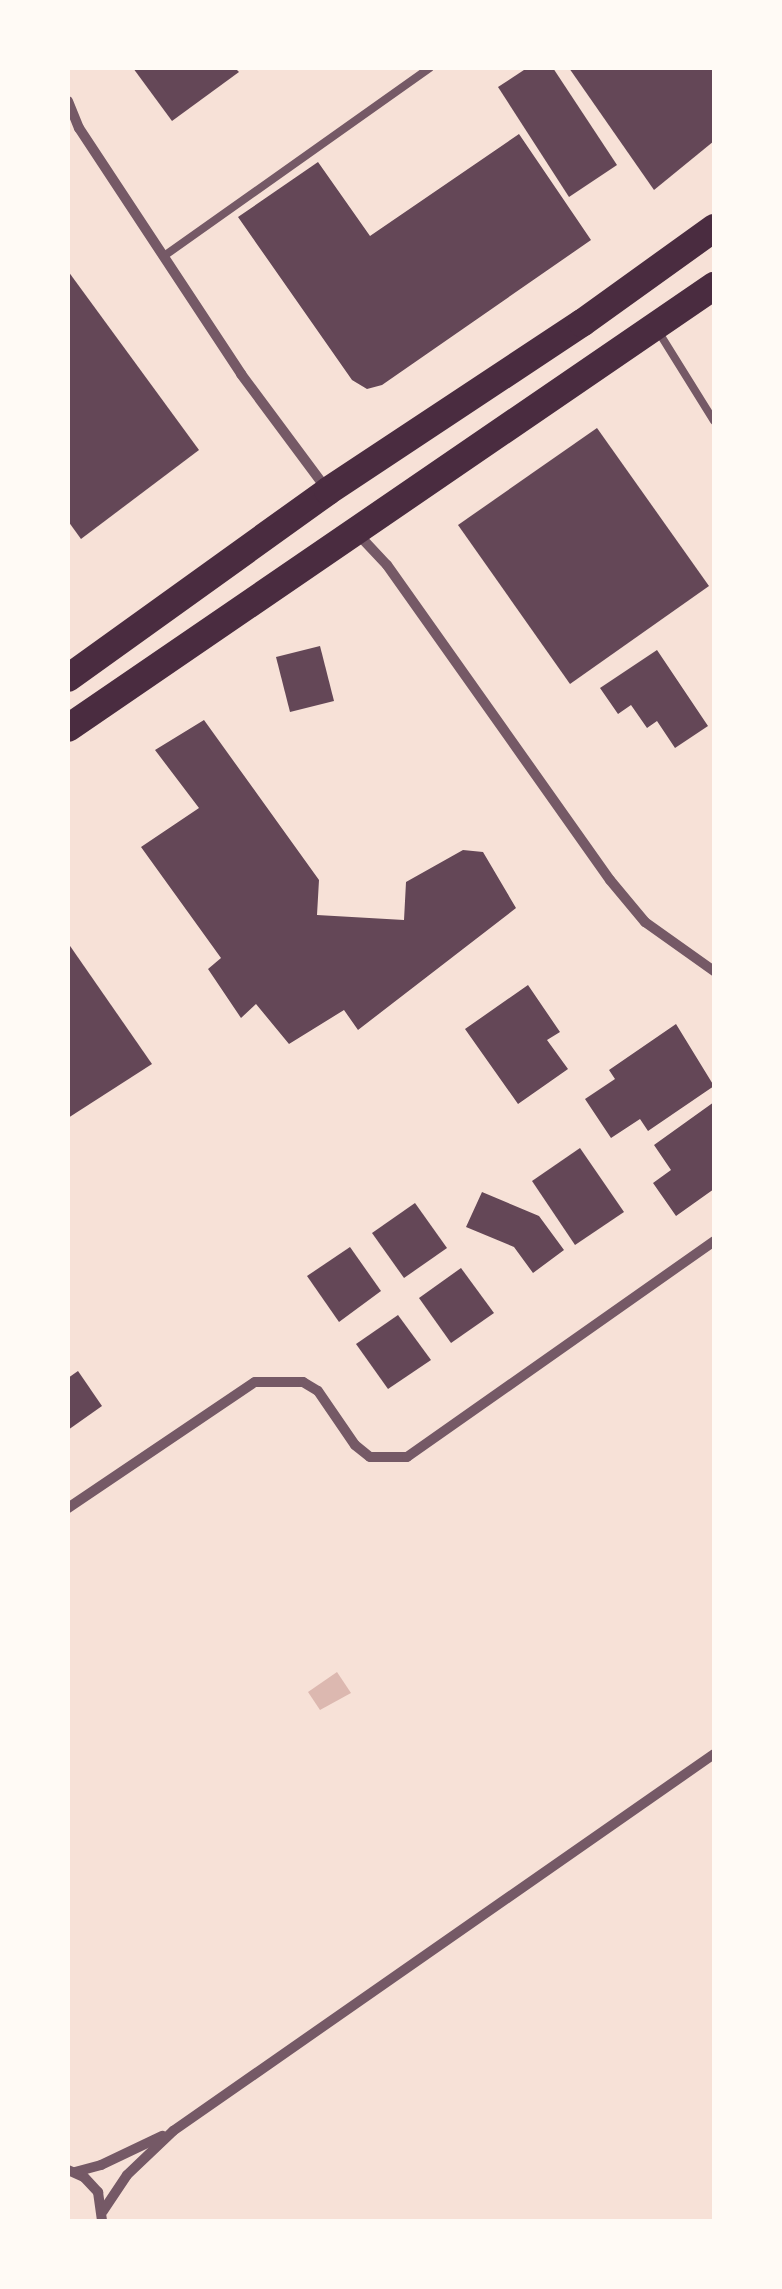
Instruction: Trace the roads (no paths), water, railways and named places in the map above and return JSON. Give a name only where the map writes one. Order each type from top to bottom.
[{"type":"highway","points":[[68,678],[328,491],[582,322],[714,228]]},
{"type":"highway","points":[[68,728],[714,286]]},
{"type":"highway","points":[[328,491],[356,531]]},
{"type":"street","points":[[68,101],[79,128],[164,256],[286,438],[328,491]]},
{"type":"street","points":[[68,118],[79,128]]},
{"type":"street","points":[[356,531],[386,566],[610,880],[645,922],[714,972]]},
{"type":"street","points":[[68,1508],[255,1382],[303,1382],[318,1391],[355,1445],[370,1457],[407,1457],[714,1241]]},
{"type":"street","points":[[102,2216],[127,2175],[173,2131],[714,1754]]},
{"type":"street","points":[[72,2171],[101,2165],[173,2131]]},
{"type":"street","points":[[72,2171],[98,2192],[102,2216]]},
{"type":"lane","points":[[164,256],[430,68]]},
{"type":"lane","points":[[655,326],[714,420]]}]
